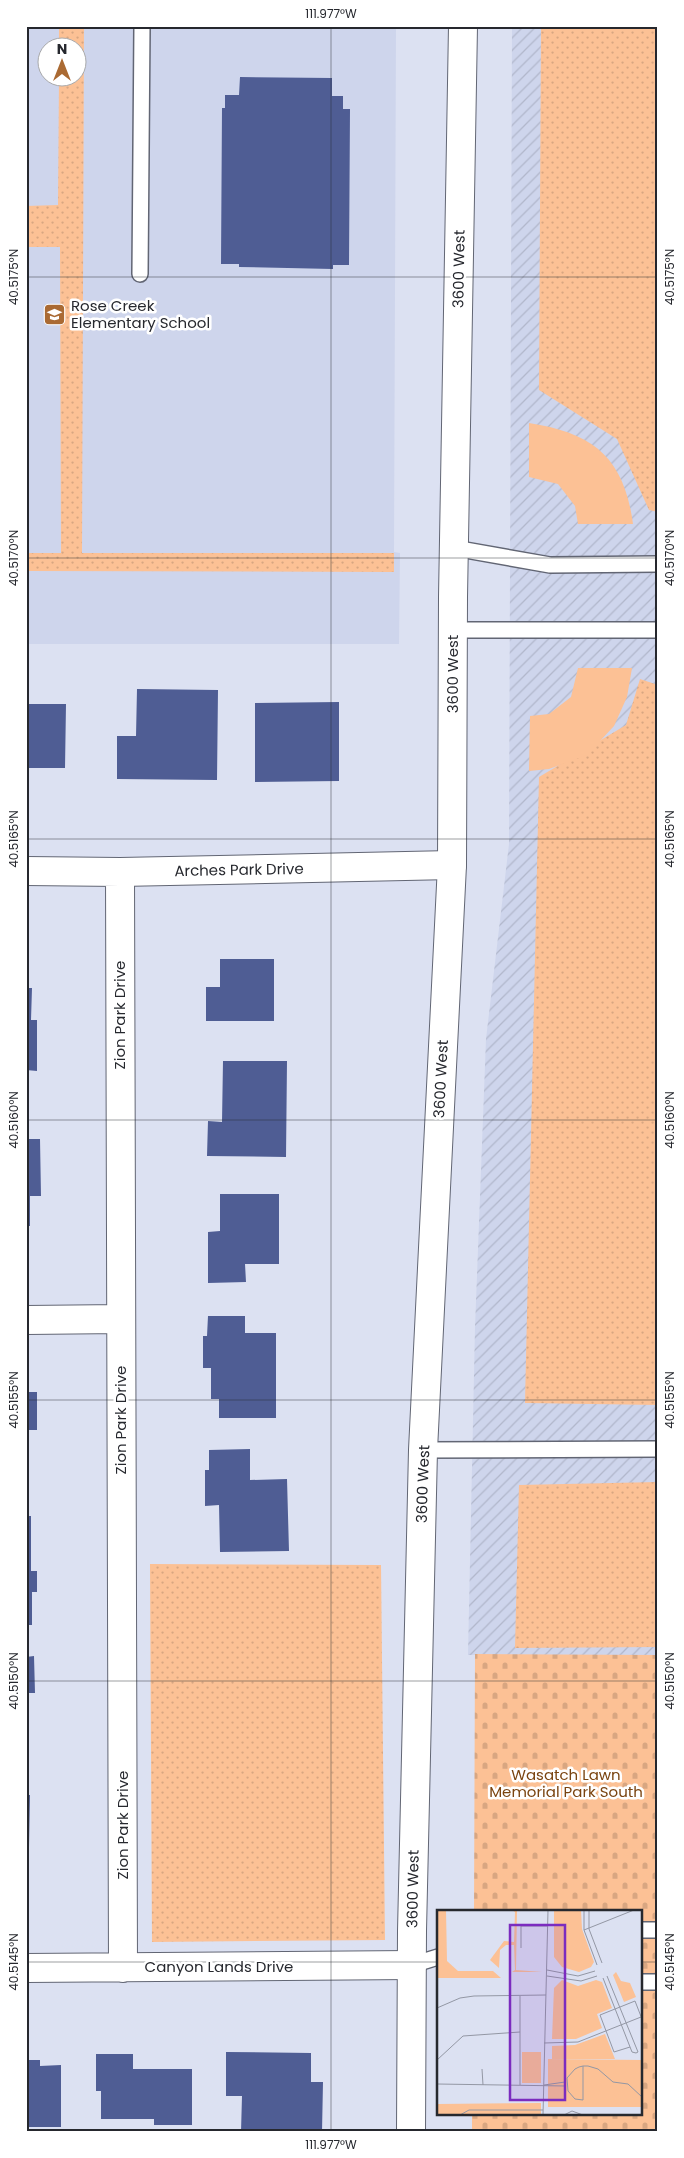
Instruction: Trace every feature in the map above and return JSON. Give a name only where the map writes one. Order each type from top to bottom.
[{"type":"main road","name":"3600 West","points":[[411,2132],[425,1968],[423,1450],[452,864],[454,548],[463,26]]},
{"type":"main road","name":"Arches Park Drive","points":[[26,871],[120,872],[452,864]]},
{"type":"main road","name":"Zion Park Drive","points":[[120,872],[123,1968]]},
{"type":"main road","points":[[26,1320],[121,1320]]},
{"type":"main road","name":"Canyon Lands Drive","points":[[26,1968],[425,1968]]},
{"type":"lane","points":[[140,274],[142,26]]},
{"type":"lane","points":[[454,548],[550,565],[658,564]]},
{"type":"lane","points":[[453,630],[658,630]]},
{"type":"lane","points":[[423,1450],[658,1449]]},
{"type":"lane","points":[[642,1930],[658,1930]]},
{"type":"lane","points":[[425,1968],[437,1958]]},
{"type":"lane","points":[[642,1982],[658,1982]]},
{"type":"shaded area","points":[[26,26],[396,26],[394,552],[400,553],[399,644],[26,644]]},
{"type":"shaded area","points":[[512,26],[658,26],[658,1655],[468,1655],[475,1328],[486,1039],[509,844]]},
{"type":"green space","points":[[59,26],[84,26],[84,38],[59,38]]},
{"type":"green space","points":[[541,26],[658,26],[658,512],[649,510],[617,439],[539,390]]},
{"type":"green space","points":[[59,88],[84,88],[82,553],[394,553],[394,572],[28,571],[28,553],[61,553],[60,247],[26,247],[26,206],[58,205]]},
{"type":"green space","points":[[529,423],[551,427],[571,434],[588,442],[602,452],[613,465],[622,481],[629,501],[633,524],[578,524],[575,506],[558,484],[529,477]]},
{"type":"green space","points":[[578,668],[632,668],[627,697],[614,726],[587,755],[549,769],[529,771],[530,716],[549,714],[571,697]]},
{"type":"green space","points":[[640,679],[658,685],[658,1405],[525,1403],[539,777],[626,725]]},
{"type":"green space","points":[[658,1482],[658,1647],[515,1648],[519,1485]]},
{"type":"green space","points":[[150,1564],[381,1565],[385,1940],[152,1942]]},
{"type":"green space","name":"Wasatch Lawn Memorial Park South","points":[[475,1654],[658,1655],[658,2132],[472,2132],[472,2116],[642,2116],[642,1910],[474,1910]]},
{"type":"building","points":[[240,77],[332,78],[332,96],[343,96],[343,109],[350,109],[349,265],[333,265],[333,269],[239,267],[239,264],[221,264],[222,108],[225,108],[225,95],[239,95]]},
{"type":"building","points":[[137,689],[218,690],[217,780],[117,779],[117,736],[136,736]]},
{"type":"building","points":[[339,702],[339,781],[255,782],[255,703]]},
{"type":"building","points":[[26,704],[66,704],[65,768],[26,768]]},
{"type":"building","points":[[220,959],[274,959],[274,1021],[206,1021],[206,987],[220,987]]},
{"type":"building","points":[[26,988],[32,988],[31,1020],[37,1020],[37,1071],[26,1070]]},
{"type":"building","points":[[223,1061],[287,1061],[286,1157],[207,1156],[208,1121],[222,1122]]},
{"type":"building","points":[[26,1139],[40,1139],[41,1196],[30,1196],[30,1226],[26,1226]]},
{"type":"building","points":[[220,1194],[279,1194],[279,1264],[245,1264],[246,1282],[208,1283],[208,1232],[220,1231]]},
{"type":"building","points":[[208,1316],[245,1316],[245,1333],[276,1333],[276,1418],[219,1418],[219,1399],[211,1399],[211,1368],[203,1368],[203,1336],[207,1336]]},
{"type":"building","points":[[26,1392],[37,1392],[37,1430],[26,1430]]},
{"type":"building","points":[[250,1449],[250,1480],[287,1479],[289,1551],[220,1552],[219,1505],[205,1506],[205,1470],[209,1470],[209,1450]]},
{"type":"building","points":[[26,1516],[31,1516],[31,1571],[37,1571],[37,1592],[32,1592],[32,1625],[26,1625]]},
{"type":"building","points":[[34,1656],[35,1693],[26,1693],[26,1657]]},
{"type":"building","points":[[26,1795],[30,1795],[29,1847],[26,1847]]},
{"type":"building","points":[[226,2052],[311,2053],[311,2082],[323,2082],[322,2132],[241,2132],[242,2096],[226,2096]]},
{"type":"building","points":[[96,2054],[133,2054],[133,2069],[192,2069],[192,2125],[154,2125],[154,2119],[101,2119],[101,2091],[96,2091]]},
{"type":"building","points":[[26,2060],[40,2060],[40,2066],[61,2065],[61,2127],[26,2127]]},
{"type":"place","name":"Rose Creek Elementary School","points":[[55,315]]}]
